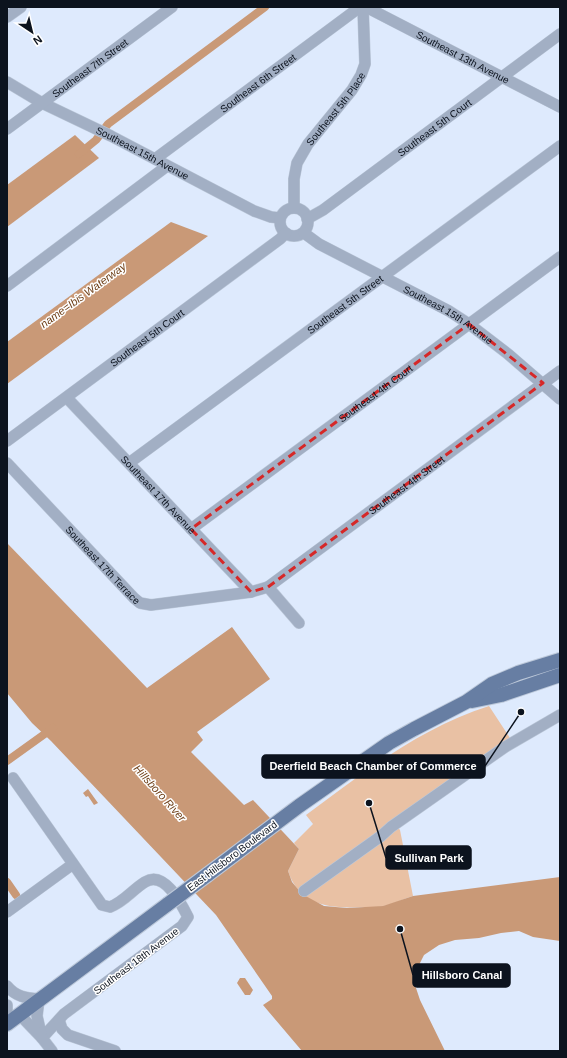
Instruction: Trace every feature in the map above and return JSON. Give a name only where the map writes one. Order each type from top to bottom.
[{"type":"main road","name":"East Hillsboro Boulevard","points":[[7,1023],[299,806],[389,743],[466,702],[492,684],[518,673],[560,660]]},
{"type":"main road","name":"East Hillsboro Boulevard","points":[[466,702],[501,695],[560,676]]},
{"type":"street","points":[[7,17],[21,7]]},
{"type":"street","name":"Southeast 7th Street","points":[[7,129],[172,7]]},
{"type":"street","name":"Southeast 6th Street","points":[[155,159],[361,7]]},
{"type":"street","name":"Southeast 5th Place","points":[[294,208],[294,179],[297,163],[308,144],[352,90],[365,64],[361,7]]},
{"type":"street","name":"Southeast 13th Avenue","points":[[366,7],[560,107]]},
{"type":"street","name":"Southeast 5th Court","points":[[307,219],[323,210],[560,34]]},
{"type":"street","name":"Southeast 15th Avenue","points":[[7,82],[42,103],[111,136],[254,211],[271,217],[280,218]]},
{"type":"street","name":"Southeast 5th Street","points":[[129,463],[560,146]]},
{"type":"street","points":[[7,286],[167,166]]},
{"type":"street","points":[[294,208],[301,211],[307,219],[307,228],[304,233],[296,236],[286,233],[281,225],[280,218],[284,211],[294,208]]},
{"type":"street","name":"Southeast 5th Court","points":[[7,441],[267,249],[286,233]]},
{"type":"street","name":"Southeast 15th Avenue","points":[[304,233],[319,244],[449,311],[470,324],[543,383],[560,399]]},
{"type":"street","name":"Southeast 4th Court","points":[[191,529],[560,257]]},
{"type":"street","name":"Southeast 4th Street","points":[[250,592],[268,588],[560,371]]},
{"type":"street","name":"Southeast 15th Avenue","points":[[543,383],[560,405]]},
{"type":"street","name":"Southeast 17th Avenue","points":[[67,398],[250,592]]},
{"type":"street","name":"Southeast 17th Terrace","points":[[7,463],[140,603],[151,605],[250,592]]},
{"type":"street","points":[[268,588],[298,623]]},
{"type":"street","points":[[304,891],[381,836],[390,827],[505,747],[560,715]]},
{"type":"street","name":"Southeast 18th Avenue","points":[[13,778],[102,905],[110,908],[118,904],[145,882],[151,879],[158,880],[166,885],[183,906],[188,917],[182,926],[64,1014],[42,1038]]},
{"type":"street","points":[[7,912],[73,864]]},
{"type":"street","points":[[7,986],[11,991],[19,996],[39,999],[36,1016],[42,1038]]},
{"type":"street","points":[[7,1005],[7,1023]]},
{"type":"street","points":[[19,1014],[52,1051]]},
{"type":"street","points":[[59,1020],[62,1029],[68,1035],[115,1051]]},
{"type":"highlighted area","points":[[469,324],[543,383],[268,587],[251,592],[191,529]]},
{"type":"shaded area","points":[[489,706],[510,738],[393,821],[400,830],[413,896],[381,907],[338,907],[317,902],[308,898],[300,891],[293,882],[288,871],[299,849],[294,843],[313,824],[306,815],[371,767],[416,739],[439,726]]},
{"type":"water","points":[[75,135],[99,158],[7,227],[7,185]]},
{"type":"water","name":"name=Ibis Waterway","points":[[171,222],[208,236],[7,384],[7,342]]},
{"type":"water","name":"Hillsboro River","points":[[7,543],[147,688],[232,627],[270,679],[197,732],[203,740],[191,752],[244,805],[253,800],[299,849],[288,871],[292,882],[302,894],[324,906],[347,908],[383,906],[413,896],[560,877],[560,941],[533,937],[519,931],[479,938],[455,940],[439,945],[424,955],[415,973],[414,982],[420,1000],[445,1051],[302,1051],[263,1005],[272,999],[272,996],[216,915],[51,741],[32,723],[7,693]]},
{"type":"water","points":[[88,789],[98,803],[94,805],[88,796],[86,797],[83,793]]},
{"type":"water","points":[[240,978],[245,978],[253,990],[250,995],[245,995],[237,983]]},
{"type":"waterway","points":[[79,154],[96,140],[108,124],[265,7]]},
{"type":"waterway","points":[[7,761],[53,728]]},
{"type":"waterway","points":[[7,882],[16,895]]},
{"type":"place","name":"Deerfield Beach Chamber of Commerce","points":[[521,712]]},
{"type":"place","name":"Sullivan Park","points":[[369,803]]},
{"type":"place","name":"Hillsboro Canal","points":[[400,929]]}]
